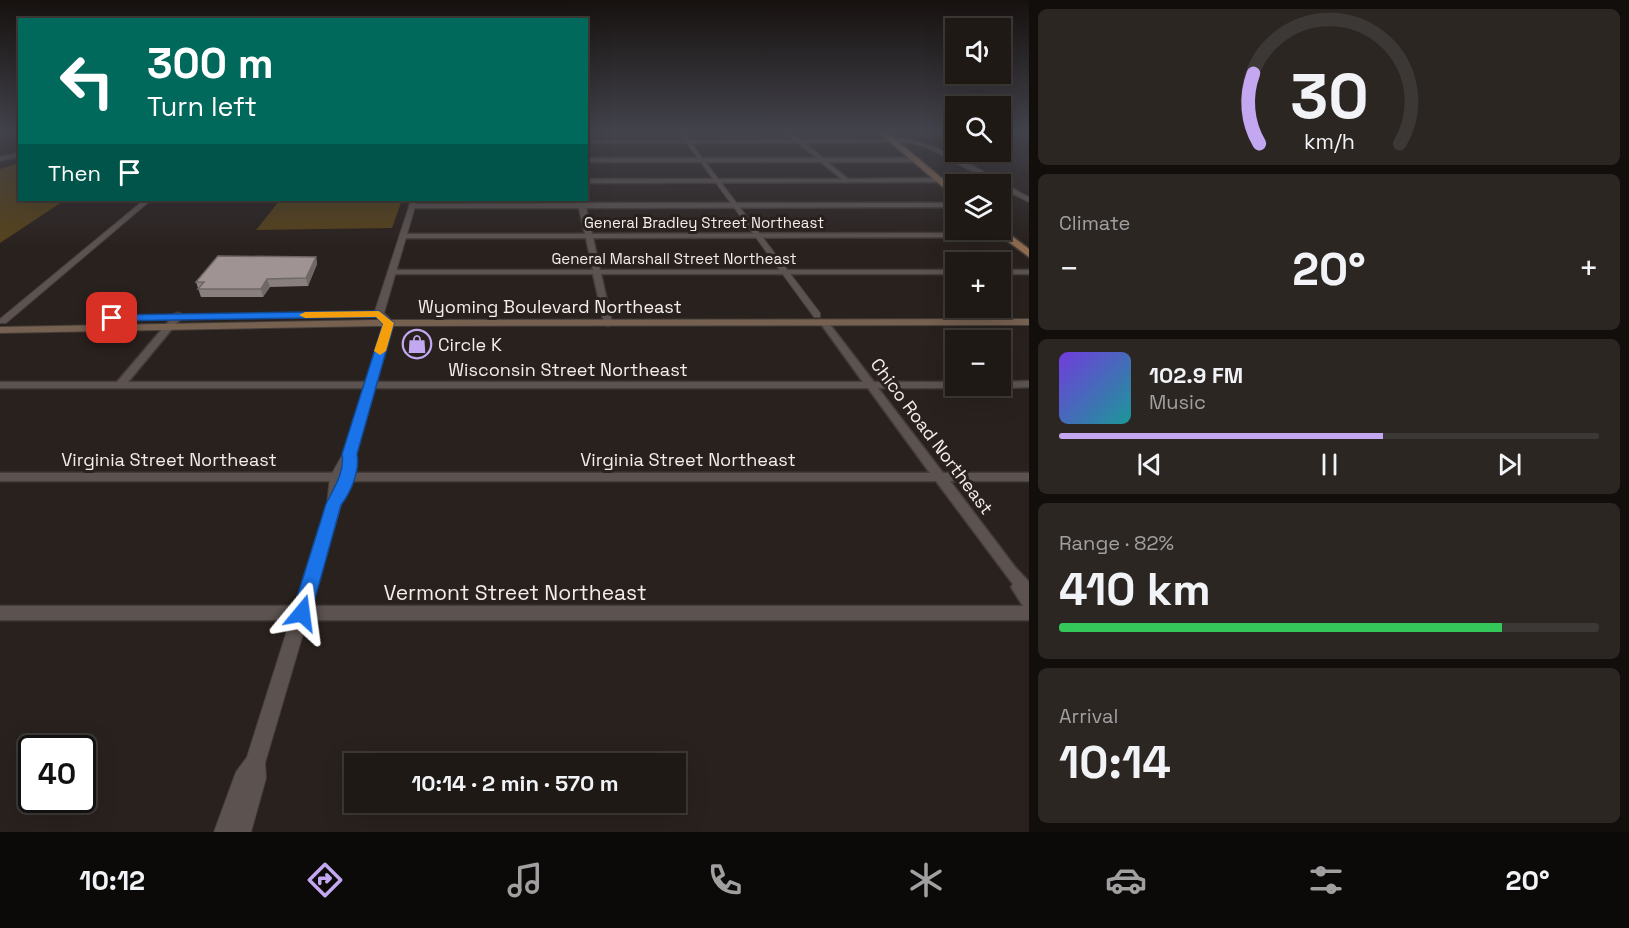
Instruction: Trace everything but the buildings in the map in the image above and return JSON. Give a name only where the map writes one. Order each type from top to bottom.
[{"type":"main road","points":[[925,170],[945,186]]},
{"type":"main road","points":[[1011,239],[1029,254]]},
{"type":"main road","name":"Wyoming Boulevard Northeast","points":[[1,324],[379,314],[765,323],[821,319]]},
{"type":"main road","points":[[821,319],[879,318],[887,314],[1029,314]]},
{"type":"main road","name":"Wyoming Boulevard Northeast","points":[[174,321],[388,323],[608,319],[821,319],[1029,322]]},
{"type":"street","name":"Chico Road Northeast","points":[[709,170],[1010,571],[1029,592]]},
{"type":"street","points":[[834,170],[848,181]]},
{"type":"street","points":[[588,181],[938,180]]},
{"type":"street","points":[[1011,191],[1029,200]]},
{"type":"street","points":[[1,324],[147,201]]},
{"type":"street","points":[[225,832],[243,779],[255,763],[334,504],[342,493],[342,477],[351,462],[350,454],[388,323],[379,314],[413,203],[582,206],[945,205]]},
{"type":"street","points":[[582,206],[608,319]]},
{"type":"street","name":"General Bradley Street Northeast","points":[[404,236],[758,236],[945,233]]},
{"type":"street","name":"General Marshall Street Northeast","points":[[392,272],[945,272]]},
{"type":"street","points":[[1011,272],[1029,272]]},
{"type":"street","points":[[120,385],[174,321]]},
{"type":"street","points":[[1011,385],[1029,384]]},
{"type":"street","name":"Wisconsin Street Northeast","points":[[0,385],[945,385]]},
{"type":"street","name":"Virginia Street Northeast","points":[[0,477],[1029,477]]},
{"type":"street","name":"Chico Road Northeast","points":[[1010,571],[1029,603]]},
{"type":"street","name":"Vermont Street Northeast","points":[[0,613],[1029,614]]},
{"type":"street","points":[[240,832],[256,778],[255,763]]},
{"type":"shaded area","points":[[0,170],[18,170],[18,201],[63,201],[0,243]]},
{"type":"shaded area","points":[[279,201],[402,201],[392,228],[256,230]]},
{"type":"slow traffic","points":[[305,315],[379,314],[388,323],[380,351]]},
{"type":"place","name":"Circle K","points":[[417,344]]},
{"type":"route","points":[[112,318],[379,314],[388,323],[350,454],[351,462],[347,477],[342,493],[334,504],[302,613]]}]
